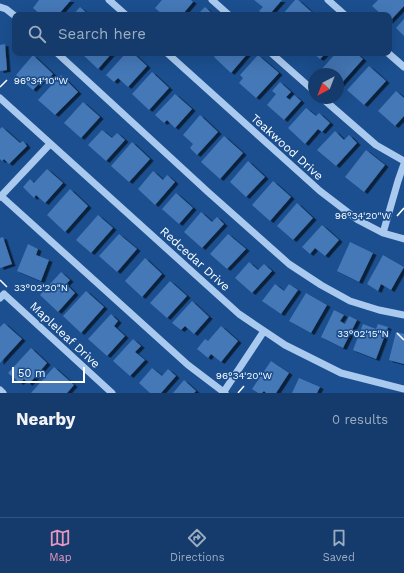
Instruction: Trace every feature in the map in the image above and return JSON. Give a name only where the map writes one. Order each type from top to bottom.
[{"type":"street","points":[[109,0],[123,12]]},
{"type":"street","points":[[212,0],[226,12]]},
{"type":"street","points":[[328,0],[342,12]]},
{"type":"street","points":[[0,6],[12,14]]},
{"type":"street","points":[[60,56],[208,192],[289,264],[321,285],[350,301],[379,310],[404,315]]},
{"type":"street","name":"Teakwood Drive","points":[[171,56],[320,191],[358,220],[383,233],[404,239]]},
{"type":"street","points":[[275,56],[308,86]]},
{"type":"street","points":[[391,56],[404,67]]},
{"type":"street","name":"Redcedar Drive","points":[[0,98],[238,314],[285,345],[341,373],[404,389]]},
{"type":"street","points":[[329,104],[376,145],[404,161]]},
{"type":"street","points":[[50,144],[0,197],[188,365],[224,393],[264,331]]},
{"type":"street","points":[[383,233],[404,164]]},
{"type":"street","name":"Mapleleaf Drive","points":[[2,296],[112,393]]},
{"type":"street","points":[[0,390],[3,393]]},
{"type":"building","points":[[39,0],[71,0],[61,12],[38,12],[33,8]]},
{"type":"building","points":[[162,0],[191,0],[193,2],[185,12],[160,12],[155,8]]},
{"type":"building","points":[[254,0],[282,0],[272,12],[260,12],[259,11],[263,7]]},
{"type":"building","points":[[295,0],[298,0],[312,12],[285,12]]},
{"type":"building","points":[[378,0],[404,0],[404,6],[392,19],[392,12],[379,12],[372,6]]},
{"type":"building","points":[[80,7],[86,12],[76,12]]},
{"type":"building","points":[[205,7],[211,12],[200,12]]},
{"type":"building","points":[[404,19],[404,36],[396,28]]},
{"type":"building","points":[[5,44],[7,70],[0,71],[0,45]]},
{"type":"building","points":[[32,56],[34,56],[53,74],[45,82],[42,80],[33,90],[16,75]]},
{"type":"building","points":[[84,56],[109,56],[98,69]]},
{"type":"building","points":[[123,56],[136,56],[147,66],[128,87],[118,78],[114,82],[106,75]]},
{"type":"building","points":[[215,56],[245,56],[231,73],[214,57]]},
{"type":"building","points":[[257,56],[259,56],[279,73],[256,98],[239,83],[243,78],[240,75]]},
{"type":"building","points":[[333,56],[360,56],[363,59],[344,80],[344,68],[323,68]]},
{"type":"building","points":[[369,66],[386,81],[364,105],[347,90]]},
{"type":"building","points":[[152,72],[169,88],[149,110],[132,94]]},
{"type":"building","points":[[61,75],[78,92],[55,115],[38,100]]},
{"type":"building","points":[[280,82],[291,92],[286,97],[290,100],[294,95],[301,101],[284,120],[267,105],[276,94],[272,91]]},
{"type":"building","points":[[396,91],[404,98],[404,116],[395,126],[378,111]]},
{"type":"building","points":[[175,94],[192,109],[175,128],[167,120],[164,123],[155,115]]},
{"type":"building","points":[[83,102],[100,117],[81,138],[64,123]]},
{"type":"building","points":[[306,108],[316,116],[319,113],[330,123],[322,132],[318,129],[305,144],[288,128]]},
{"type":"building","points":[[200,115],[218,132],[197,155],[190,148],[193,144],[183,135]]},
{"type":"building","points":[[2,127],[20,143],[23,141],[27,146],[9,164],[4,159],[2,161],[0,159],[0,129]]},
{"type":"building","points":[[102,130],[112,138],[117,133],[125,140],[106,161],[88,145]]},
{"type":"building","points":[[335,131],[344,140],[349,135],[357,143],[336,166],[317,150]]},
{"type":"building","points":[[224,136],[243,153],[220,179],[201,162]]},
{"type":"building","points":[[132,142],[150,159],[129,182],[111,166]]},
{"type":"building","points":[[366,150],[385,165],[364,192],[345,177]]},
{"type":"building","points":[[248,161],[265,177],[246,197],[230,182]]},
{"type":"building","points":[[47,169],[63,183],[45,203],[36,195],[34,198],[23,187],[30,179],[34,183]]},
{"type":"building","points":[[153,171],[163,180],[167,175],[175,182],[155,205],[138,189]]},
{"type":"building","points":[[273,181],[291,197],[270,221],[252,205]]},
{"type":"building","points":[[70,189],[88,206],[65,232],[47,215]]},
{"type":"building","points":[[176,193],[193,208],[179,224],[162,209]]},
{"type":"building","points":[[297,203],[313,218],[293,240],[277,226]]},
{"type":"building","points":[[201,212],[212,222],[217,217],[224,224],[202,248],[184,232]]},
{"type":"building","points":[[98,215],[113,228],[91,253],[76,240]]},
{"type":"building","points":[[322,225],[339,240],[325,256],[315,248],[310,254],[302,247]]},
{"type":"building","points":[[119,234],[137,249],[117,272],[99,256]]},
{"type":"building","points":[[228,234],[246,249],[227,269],[210,254]]},
{"type":"building","points":[[3,237],[12,264],[0,268],[0,238]]},
{"type":"building","points":[[350,242],[373,253],[359,282],[337,271]]},
{"type":"building","points":[[28,244],[38,249],[36,255],[49,260],[41,281],[17,271]]},
{"type":"building","points":[[383,255],[404,267],[391,290],[381,284],[378,291],[367,284]]},
{"type":"building","points":[[145,258],[162,274],[142,297],[125,281]]},
{"type":"building","points":[[249,262],[258,270],[264,264],[272,271],[252,293],[235,278]]},
{"type":"building","points":[[61,272],[70,280],[66,284],[75,293],[58,312],[40,295]]},
{"type":"building","points":[[170,281],[187,296],[167,318],[150,303]]},
{"type":"building","points":[[275,284],[284,291],[289,284],[298,290],[281,314],[262,301]]},
{"type":"building","points":[[86,291],[104,307],[81,333],[63,316]]},
{"type":"building","points":[[306,293],[327,305],[311,333],[289,321]]},
{"type":"building","points":[[192,301],[209,317],[194,334],[185,326],[181,330],[172,323]]},
{"type":"building","points":[[334,310],[344,315],[340,321],[345,324],[349,316],[357,320],[343,348],[321,337]]},
{"type":"building","points":[[111,314],[118,321],[114,326],[125,336],[107,356],[88,339]]},
{"type":"building","points":[[4,323],[22,339],[0,363],[0,327]]},
{"type":"building","points":[[363,324],[376,329],[378,324],[388,327],[376,359],[353,350]]},
{"type":"building","points":[[221,326],[238,341],[221,362],[211,354],[208,358],[197,349],[205,339],[208,341]]},
{"type":"building","points":[[396,332],[404,334],[404,364],[389,360]]},
{"type":"building","points":[[133,339],[141,346],[135,352],[145,360],[130,376],[113,361]]},
{"type":"building","points":[[31,348],[47,363],[29,384],[24,379],[20,383],[8,373]]},
{"type":"building","points":[[271,361],[289,373],[276,393],[266,393],[264,391],[262,393],[258,393],[252,389]]},
{"type":"building","points":[[54,367],[74,385],[67,393],[31,393]]},
{"type":"building","points":[[152,368],[162,376],[168,369],[176,376],[161,393],[150,393],[139,383]]},
{"type":"building","points":[[299,378],[320,387],[317,393],[292,393]]},
{"type":"building","points":[[184,380],[196,391],[194,393],[173,393]]}]
